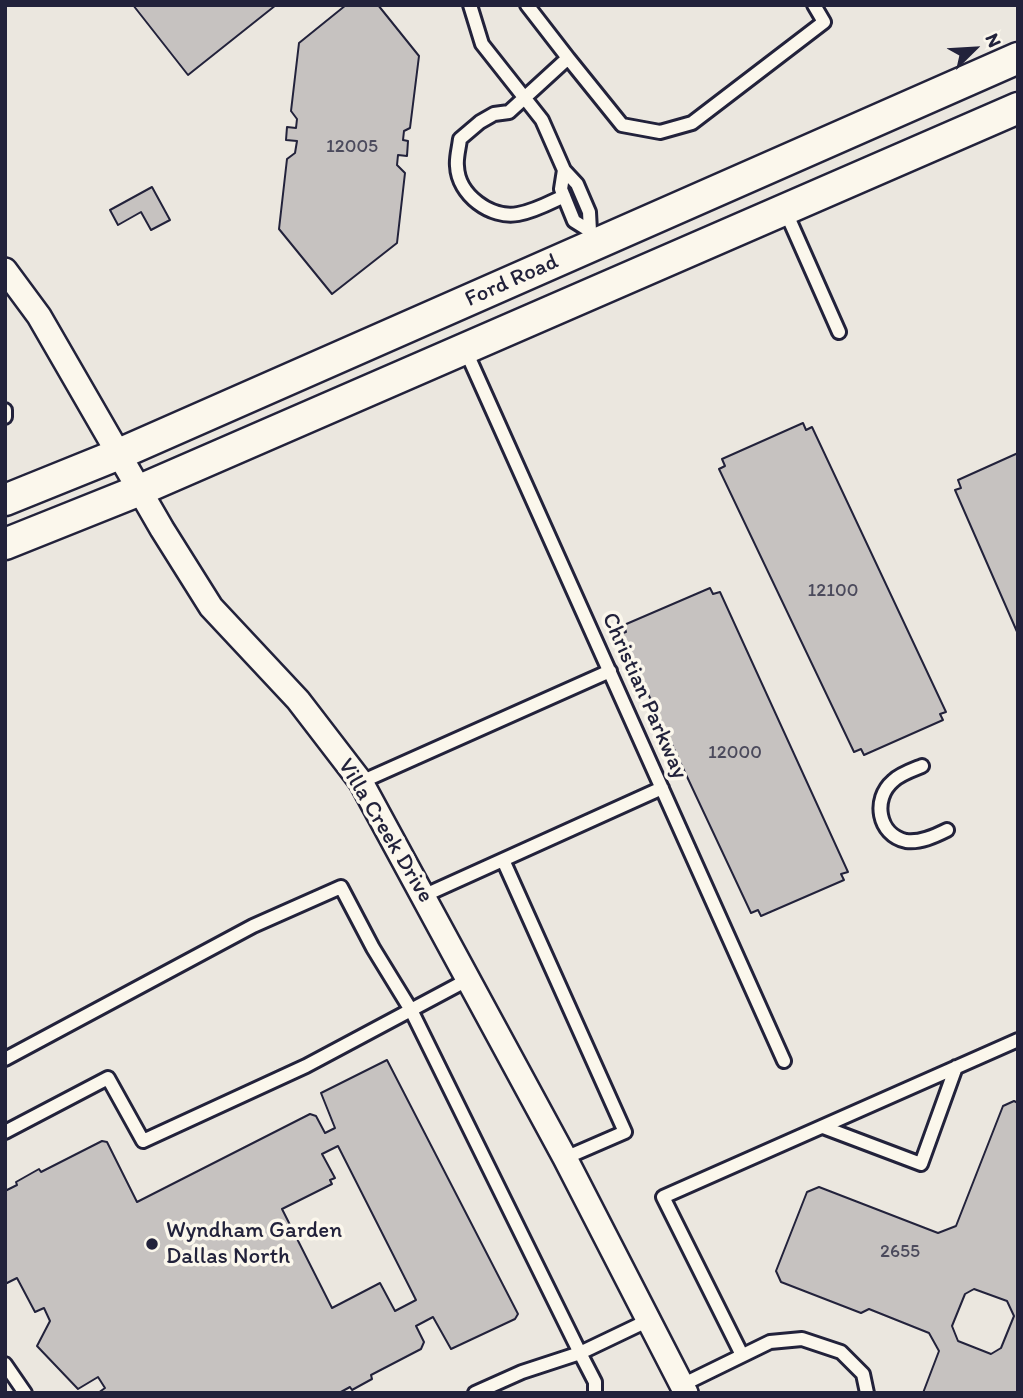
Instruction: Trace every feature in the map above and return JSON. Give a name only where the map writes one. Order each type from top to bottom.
[{"type":"street","name":"Ford Road","points":[[5,500],[118,454],[593,238],[766,169],[1018,58]]},
{"type":"street","name":"Ford Road","points":[[5,544],[139,490],[1018,108]]},
{"type":"street","points":[[766,169],[784,210]]},
{"type":"street","points":[[593,238],[614,284]]},
{"type":"street","name":"Villa Creek Drive","points":[[5,270],[39,316],[139,490],[211,607],[298,700],[361,782],[470,979],[684,1389]]},
{"type":"lane","points":[[470,5],[482,44],[542,120],[564,170],[578,184],[589,212],[593,238]]},
{"type":"lane","points":[[527,5],[622,125],[660,132],[692,123],[824,22],[814,5]]},
{"type":"lane","points":[[564,196],[516,215],[496,213],[477,204],[465,190],[456,169],[460,139],[494,114],[509,112],[568,58]]},
{"type":"lane","points":[[564,170],[561,190],[574,221],[593,238]]},
{"type":"lane","points":[[784,210],[839,332]]},
{"type":"lane","name":"Christian Parkway","points":[[465,349],[785,1061]]},
{"type":"lane","points":[[5,410],[5,417]]},
{"type":"lane","points":[[361,782],[610,671]]},
{"type":"lane","points":[[922,766],[893,781],[884,791],[881,818],[893,836],[906,841],[917,841],[947,830]]},
{"type":"lane","points":[[424,895],[662,788]]},
{"type":"lane","points":[[503,860],[625,1132],[565,1158]]},
{"type":"lane","points":[[5,1059],[254,926],[341,887],[373,948],[411,1010],[594,1382],[595,1393]]},
{"type":"lane","points":[[5,1132],[107,1079],[142,1142],[306,1066],[470,979]]},
{"type":"lane","points":[[742,1355],[663,1197],[1018,1040]]},
{"type":"lane","points":[[823,1126],[921,1164],[956,1068]]},
{"type":"lane","points":[[475,1393],[522,1372],[580,1353],[649,1320]]},
{"type":"lane","points":[[684,1389],[770,1342],[802,1339],[841,1352],[863,1374],[867,1393]]},
{"type":"lane","points":[[5,1364],[25,1393]]},
{"type":"shaded area","points":[[5,5],[1018,5],[1018,1393],[5,1393]]},
{"type":"building","points":[[133,5],[276,5],[188,75]]},
{"type":"building","points":[[346,5],[378,5],[419,56],[410,128],[404,131],[403,140],[408,141],[407,156],[398,155],[397,165],[405,173],[397,243],[332,294],[279,229],[287,159],[295,153],[297,141],[286,140],[287,127],[296,128],[297,119],[291,111],[299,43]]},
{"type":"building","points":[[152,187],[170,220],[151,230],[141,212],[118,225],[110,210]]},
{"type":"building","points":[[803,423],[806,430],[812,427],[946,712],[940,714],[943,720],[864,755],[861,749],[854,752],[719,469],[725,466],[722,459]]},
{"type":"building","points":[[1018,453],[1018,634],[955,490],[961,488],[958,480]]},
{"type":"building","points":[[710,588],[713,594],[720,592],[848,872],[841,874],[844,880],[761,916],[758,910],[751,913],[620,634],[626,632],[624,625]]},
{"type":"building","name":"Wyndham Garden Dallas North","points":[[387,1060],[518,1314],[515,1319],[451,1349],[433,1317],[416,1326],[424,1342],[421,1349],[371,1375],[372,1379],[352,1390],[350,1387],[339,1393],[98,1393],[105,1388],[98,1377],[78,1389],[37,1346],[50,1321],[44,1308],[35,1312],[17,1278],[5,1284],[5,1191],[39,1169],[41,1172],[102,1141],[107,1142],[137,1202],[310,1114],[316,1116],[325,1133],[335,1128],[321,1093]],"holes":[[[338,1146],[416,1300],[395,1311],[380,1283],[332,1308],[282,1209],[332,1184],[330,1180],[335,1178],[322,1154]]]},
{"type":"building","points":[[1014,1101],[1018,1103],[1018,1393],[923,1393],[939,1351],[929,1333],[869,1309],[861,1313],[781,1282],[776,1271],[807,1192],[819,1187],[938,1233],[956,1226],[1003,1106]],"holes":[[[974,1289],[1007,1301],[1014,1316],[1001,1348],[991,1354],[958,1341],[952,1326],[965,1294]]]},
{"type":"place","name":"Wyndham Garden Dallas North","points":[[152,1244]]}]
